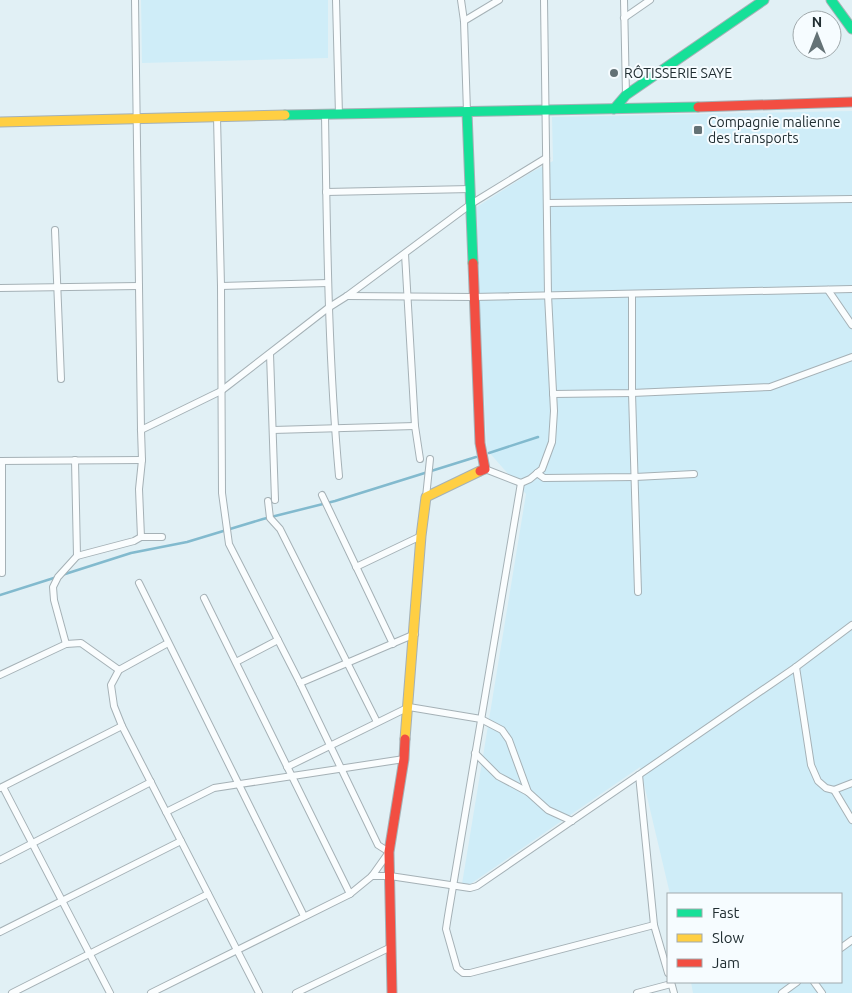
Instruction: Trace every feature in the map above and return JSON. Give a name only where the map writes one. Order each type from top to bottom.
[{"type":"main road","points":[[614,109],[626,95],[764,0]]},
{"type":"main road","points":[[831,0],[852,29]]},
{"type":"main road","points":[[0,122],[545,111],[852,102]]},
{"type":"main road","points":[[392,993],[389,852],[404,759],[421,536],[426,497],[485,469],[480,443],[467,112]]},
{"type":"street","points":[[135,0],[142,460],[139,489],[141,537]]},
{"type":"street","points":[[336,0],[339,115]]},
{"type":"street","points":[[461,0],[464,22],[467,112]]},
{"type":"street","points":[[464,22],[500,0]]},
{"type":"street","points":[[485,469],[521,483],[530,479],[542,469],[552,442],[553,394],[548,295],[544,0]]},
{"type":"street","points":[[624,0],[626,95]]},
{"type":"street","points":[[624,18],[650,0]]},
{"type":"street","points":[[325,115],[328,308],[334,428],[339,476]]},
{"type":"street","points":[[151,993],[350,894],[372,876],[389,852],[378,845],[300,684],[229,544],[222,493],[218,117]]},
{"type":"street","points":[[141,430],[221,391],[328,308],[405,254],[471,204],[546,158]]},
{"type":"street","points":[[326,192],[471,189]]},
{"type":"street","points":[[547,204],[852,199]]},
{"type":"street","points":[[55,230],[61,379]]},
{"type":"street","points":[[405,254],[415,426],[420,459]]},
{"type":"street","points":[[221,286],[328,284]]},
{"type":"street","points":[[0,288],[139,286]]},
{"type":"street","points":[[347,296],[473,297],[852,289]]},
{"type":"street","points":[[828,290],[852,324]]},
{"type":"street","points":[[632,294],[632,393],[638,592]]},
{"type":"street","points":[[270,354],[273,430],[270,518],[280,529],[377,722]]},
{"type":"street","points":[[553,394],[632,393],[770,387],[852,357]]},
{"type":"street","points":[[273,430],[415,426]]},
{"type":"street","points":[[426,497],[430,459]]},
{"type":"street","points":[[75,460],[77,556]]},
{"type":"street","points":[[2,573],[1,461],[142,460]]},
{"type":"street","points":[[537,473],[544,478],[694,474]]},
{"type":"street","points":[[521,483],[446,930],[457,968],[463,973],[470,973],[654,925]]},
{"type":"street","points":[[322,495],[393,644]]},
{"type":"street","points":[[356,567],[421,536]]},
{"type":"street","points":[[66,644],[54,600],[53,588],[58,577],[77,556],[134,541],[141,537],[162,537]]},
{"type":"street","points":[[138,583],[304,916]]},
{"type":"street","points":[[204,598],[350,894]]},
{"type":"street","points":[[372,876],[390,876],[470,888],[477,886],[796,668],[852,625]]},
{"type":"street","points":[[300,684],[415,634]]},
{"type":"street","points":[[236,662],[278,640]]},
{"type":"street","points":[[0,675],[66,644],[81,643],[119,670]]},
{"type":"street","points":[[168,643],[119,670],[111,685],[114,706],[122,726],[259,993]]},
{"type":"street","points":[[796,668],[811,765],[818,781],[826,788],[834,790],[852,783]]},
{"type":"street","points":[[287,767],[409,707],[481,720],[502,730],[509,740],[528,792]]},
{"type":"street","points":[[110,993],[1,787],[122,726]]},
{"type":"street","points":[[475,753],[498,776],[528,792],[548,810],[572,821]]},
{"type":"street","points":[[166,812],[214,788],[404,759]]},
{"type":"street","points":[[639,775],[654,925],[667,970]]},
{"type":"street","points":[[0,860],[151,782]]},
{"type":"street","points":[[834,790],[852,820]]},
{"type":"street","points":[[0,932],[181,841]]},
{"type":"street","points":[[12,993],[208,894]]},
{"type":"street","points":[[296,993],[391,946]]},
{"type":"street","points":[[637,993],[671,983],[674,993]]},
{"type":"street","points":[[782,993],[796,983]]},
{"type":"shaded area","points":[[141,0],[328,0],[328,58],[142,63]]},
{"type":"shaded area","points":[[852,111],[852,993],[693,993],[691,983],[842,983],[842,893],[670,893],[640,767],[469,885],[462,884],[526,494],[487,450],[475,208],[530,173],[553,161],[552,117]]},
{"type":"waterway","points":[[489,453],[538,437]]},
{"type":"waterway","points":[[62,575],[131,553],[187,542],[263,519],[335,501],[476,457]]},
{"type":"waterway","points":[[0,595],[57,577]]},
{"type":"traffic: fast","points":[[614,109],[626,95],[764,0]]},
{"type":"traffic: fast","points":[[831,0],[852,29]]},
{"type":"traffic: fast","points":[[285,115],[698,107]]},
{"type":"traffic: fast","points":[[467,112],[473,263]]},
{"type":"traffic: slow","points":[[0,122],[285,115]]},
{"type":"traffic: slow","points":[[405,739],[421,536],[426,497],[480,471]]},
{"type":"traffic: jam","points":[[698,107],[852,102]]},
{"type":"traffic: jam","points":[[473,263],[480,443],[485,469],[480,471]]},
{"type":"traffic: jam","points":[[392,993],[389,852],[404,759],[405,739]]},
{"type":"place","name":"RÔTISSERIE SAYE","points":[[614,73]]},
{"type":"place","name":"Compagnie malienne des transports","points":[[698,130]]}]
